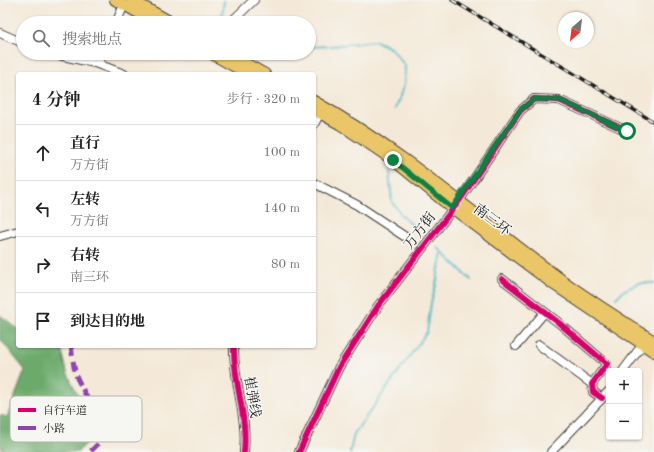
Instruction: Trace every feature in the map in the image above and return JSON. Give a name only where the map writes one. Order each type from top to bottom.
[{"type":"main road","points":[[115,0],[128,3],[157,16]]},
{"type":"main road","points":[[128,3],[146,16]]},
{"type":"main road","points":[[223,60],[244,72]]},
{"type":"main road","points":[[240,60],[261,72]]},
{"type":"main road","name":"南三环","points":[[316,102],[346,118],[398,154],[456,205],[553,284],[654,352]]},
{"type":"main road","name":"南三环","points":[[317,112],[341,125],[393,160],[559,278],[654,341]]},
{"type":"street","points":[[236,16],[254,0]]},
{"type":"street","points":[[120,16],[128,3]]},
{"type":"street","points":[[0,33],[16,40]]},
{"type":"street","points":[[80,60],[98,64],[119,72]]},
{"type":"street","points":[[98,64],[100,60]]},
{"type":"street","name":"万方街","points":[[299,452],[339,367],[378,306],[456,205],[520,110],[534,99],[560,100],[627,131]]},
{"type":"street","points":[[316,184],[357,205],[404,236]]},
{"type":"street","points":[[0,236],[16,232]]},
{"type":"street","points":[[502,278],[607,364],[592,384],[593,392],[602,398]]},
{"type":"street","points":[[516,346],[545,312]]},
{"type":"street","points":[[539,344],[592,384]]},
{"type":"street","points":[[625,368],[643,344]]},
{"type":"street","name":"崔弹线","points":[[234,348],[233,360],[243,411],[245,442],[244,452]]},
{"type":"street","points":[[551,452],[606,394]]},
{"type":"green space","points":[[0,315],[16,327],[16,348],[61,348],[67,372],[78,396],[15,396],[25,370],[0,339]]},
{"type":"green space","points":[[10,409],[10,442],[88,442],[78,452],[2,452],[0,445],[0,415],[7,417]]},
{"type":"waterway","points":[[222,16],[224,0]]},
{"type":"waterway","points":[[316,47],[376,41],[392,49],[405,66],[404,85],[395,109]]},
{"type":"waterway","points":[[389,172],[392,202],[404,218],[415,227]]},
{"type":"waterway","points":[[437,247],[471,280]]},
{"type":"waterway","points":[[350,452],[354,434],[427,332],[431,303],[442,252]]},
{"type":"waterway","points":[[616,298],[623,291],[639,283],[654,283]]},
{"type":"railway","points":[[452,0],[654,122]]},
{"type":"marked path","points":[[71,348],[77,378],[86,396]]},
{"type":"marked path","points":[[90,452],[100,442]]},
{"type":"cycle path","points":[[299,452],[339,367],[378,306],[459,201],[520,111],[534,99],[559,100],[627,131]]},
{"type":"cycle path","points":[[502,279],[559,323],[607,364],[592,384],[593,392],[602,398]]},
{"type":"cycle path","points":[[234,348],[234,359],[244,425],[244,452]]},
{"type":"route","points":[[393,160],[452,208],[459,201],[520,110],[534,99],[560,100],[627,131]]}]
